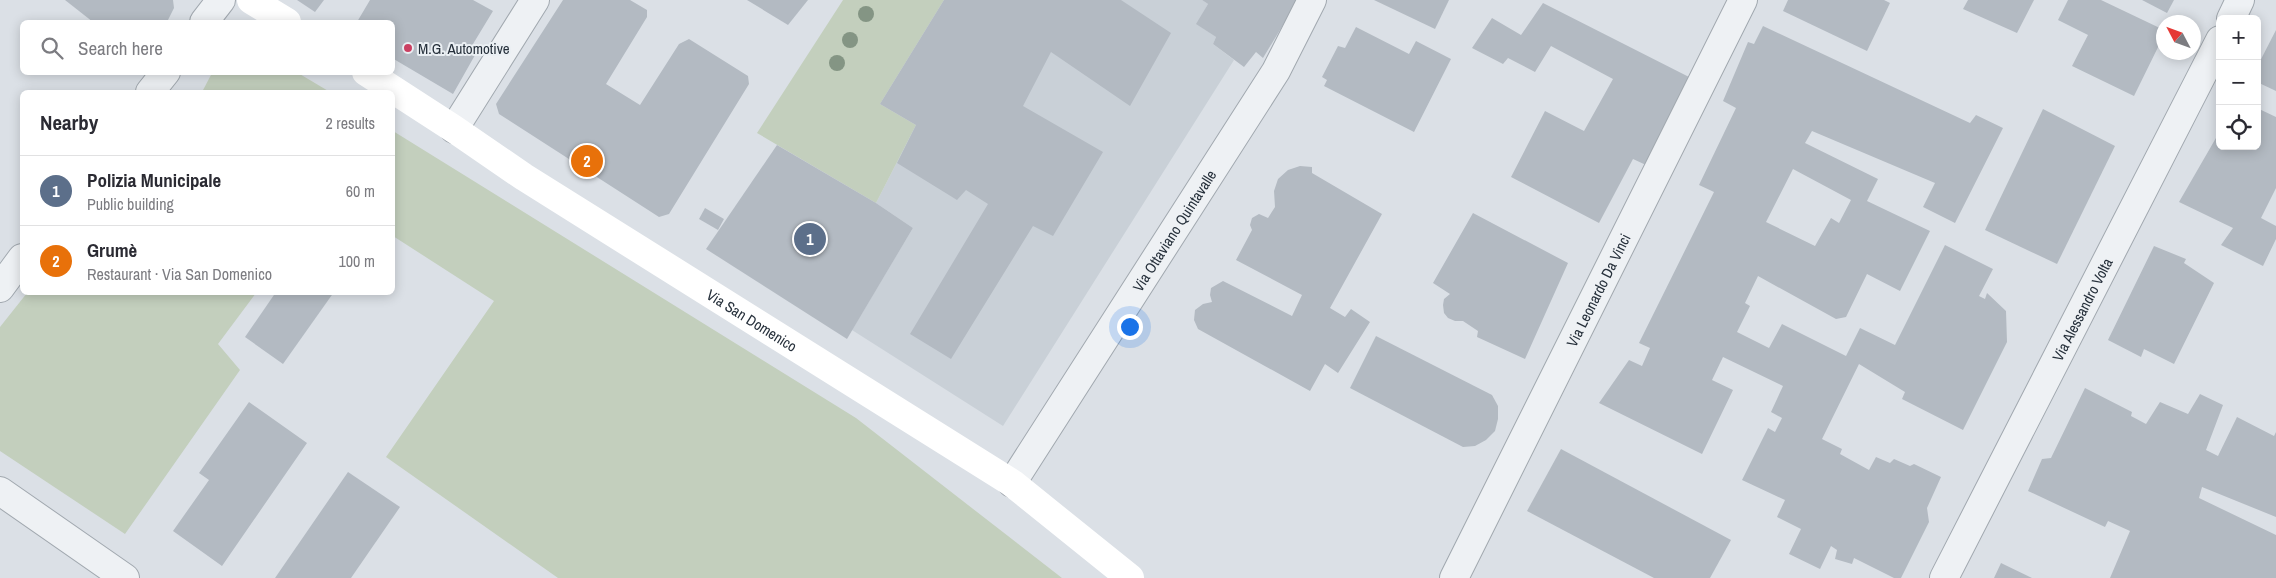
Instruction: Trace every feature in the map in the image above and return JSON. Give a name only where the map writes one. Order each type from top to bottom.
[{"type":"street","points":[[206,20],[221,0]]},
{"type":"street","points":[[251,0],[284,20]]},
{"type":"street","points":[[454,129],[535,0]]},
{"type":"street","name":"Via Ottaviano Quintavalle","points":[[1012,483],[1276,71],[1312,0]]},
{"type":"street","name":"Via Leonardo Da Vinci","points":[[1454,578],[1743,0]]},
{"type":"street","points":[[2233,15],[2240,0]]},
{"type":"street","name":"Via Alessandro Volta","points":[[1944,578],[2216,48]]},
{"type":"street","points":[[152,90],[164,75]]},
{"type":"street","name":"Via San Domenico","points":[[371,75],[394,90]]},
{"type":"street","name":"Via San Domenico","points":[[395,91],[524,177],[1012,483],[1130,578]]},
{"type":"street","points":[[0,288],[20,261]]},
{"type":"street","points":[[0,490],[126,578]]},
{"type":"shaded area","points":[[944,0],[1202,0],[1208,4],[1197,24],[1216,37],[1213,44],[1234,60],[1003,426],[852,330],[913,228],[876,203],[916,125],[880,104]]},
{"type":"green space","points":[[843,0],[944,0],[880,104],[916,125],[876,203],[757,133]]},
{"type":"green space","points":[[211,75],[301,75],[327,90],[203,90]]},
{"type":"green space","points":[[395,132],[856,418],[1062,578],[558,578],[386,457],[494,301],[395,237]]},
{"type":"green space","points":[[25,295],[255,295],[218,344],[240,370],[125,534],[0,451],[0,327]]},
{"type":"building","points":[[65,0],[173,0],[174,8],[168,20],[90,20]]},
{"type":"building","points":[[297,0],[324,0],[315,12]]},
{"type":"building","points":[[370,0],[473,0],[493,11],[473,44],[479,48],[453,94],[395,60],[395,20],[358,20]]},
{"type":"building","points":[[563,0],[630,0],[647,10],[647,17],[606,84],[640,105],[679,44],[689,39],[748,76],[749,84],[669,214],[659,217],[499,114],[496,104]]},
{"type":"building","points":[[747,0],[808,0],[788,25]]},
{"type":"building","points":[[944,0],[1121,0],[1171,33],[1130,106],[1051,52],[1023,106],[1103,152],[1053,236],[1033,226],[951,359],[910,334],[988,204],[966,190],[957,200],[897,163],[916,125],[880,104]]},
{"type":"building","points":[[1202,0],[1298,0],[1263,58],[1256,52],[1244,67],[1213,44],[1216,37],[1196,24],[1208,4]]},
{"type":"building","points":[[1374,0],[1449,0],[1435,29]]},
{"type":"building","points":[[1788,0],[1884,0],[1890,3],[1867,51],[1783,11]]},
{"type":"building","points":[[1968,0],[2034,0],[2017,33],[1963,9]]},
{"type":"building","points":[[2068,0],[2101,0],[2156,26],[2156,51],[2134,96],[2072,66],[2088,35],[2058,20]]},
{"type":"building","points":[[2142,0],[2174,0],[2167,13]]},
{"type":"building","points":[[1543,3],[1691,78],[1646,165],[1633,159],[1599,223],[1511,177],[1545,111],[1584,131],[1613,79],[1551,46],[1535,72],[1508,58],[1503,64],[1472,48],[1492,18],[1521,35]]},
{"type":"building","points":[[1763,26],[1970,123],[1976,115],[2003,128],[1955,223],[1923,207],[1935,183],[1812,131],[1805,143],[1878,179],[1867,201],[1930,231],[1900,291],[1867,274],[1846,317],[1836,319],[1758,276],[1745,303],[1750,306],[1737,332],[1769,348],[1782,324],[1846,356],[1860,328],[1895,345],[1945,245],[1993,269],[1979,296],[1985,299],[1987,293],[2006,311],[2007,342],[1963,430],[1902,399],[1905,392],[1859,364],[1822,439],[1842,449],[1840,454],[1869,470],[1876,457],[1890,463],[1894,459],[1910,466],[1914,464],[1941,477],[1927,508],[1929,522],[1901,578],[1894,578],[1854,558],[1852,564],[1835,559],[1837,550],[1831,546],[1820,569],[1789,554],[1801,529],[1777,517],[1785,500],[1742,480],[1768,428],[1775,432],[1782,418],[1771,412],[1783,386],[1723,357],[1712,380],[1733,390],[1702,454],[1599,403],[1629,360],[1642,366],[1650,348],[1639,343],[1714,192],[1699,185],[1736,108],[1723,101],[1748,42],[1754,44]],"holes":[[[1793,169],[1851,200],[1839,223],[1831,218],[1815,246],[1766,222]]]},
{"type":"building","points":[[1356,27],[1409,54],[1416,41],[1451,59],[1414,132],[1324,86],[1327,80],[1322,77],[1338,46],[1345,48]]},
{"type":"building","points":[[2276,30],[2276,91],[2261,84],[2261,59]]},
{"type":"building","points":[[2043,109],[2115,146],[2057,264],[1985,230]]},
{"type":"building","points":[[2261,110],[2276,117],[2276,188],[2261,218],[2276,226],[2276,239],[2263,266],[2221,245],[2233,228],[2179,202],[2216,138],[2216,150],[2261,150]]},
{"type":"building","points":[[777,145],[876,203],[913,228],[847,339],[706,249]]},
{"type":"building","points":[[1300,166],[1312,167],[1312,173],[1382,214],[1330,308],[1345,317],[1351,309],[1370,322],[1338,373],[1325,364],[1310,391],[1198,329],[1194,320],[1195,310],[1203,304],[1212,302],[1211,288],[1223,281],[1292,316],[1302,295],[1236,260],[1252,230],[1250,225],[1252,218],[1259,214],[1268,218],[1275,207],[1274,191],[1278,179],[1288,170]]},
{"type":"building","points":[[705,208],[724,219],[718,230],[699,219]]},
{"type":"building","points":[[1473,213],[1568,263],[1525,359],[1477,337],[1478,331],[1463,321],[1455,321],[1448,318],[1444,313],[1443,305],[1444,299],[1450,294],[1433,283]]},
{"type":"building","points":[[2154,246],[2186,259],[2184,263],[2214,283],[2174,364],[2144,349],[2141,357],[2108,340]]},
{"type":"building","points":[[274,295],[332,295],[283,364],[245,337]]},
{"type":"building","points":[[1376,336],[1492,395],[1498,406],[1498,419],[1495,431],[1486,440],[1475,446],[1463,447],[1350,388]]},
{"type":"building","points":[[2085,388],[2132,412],[2131,416],[2146,424],[2160,402],[2188,414],[2200,394],[2223,405],[2206,450],[2218,456],[2237,417],[2274,436],[2276,432],[2276,517],[2202,487],[2199,498],[2276,535],[2276,578],[2110,578],[2130,531],[2108,521],[2105,527],[2028,491],[2042,459],[2051,458]]},
{"type":"building","points":[[249,402],[307,443],[222,566],[173,531],[209,480],[199,473]]},
{"type":"building","points":[[1561,449],[1731,540],[1710,578],[1654,578],[1527,511]]},
{"type":"building","points":[[348,472],[400,507],[351,578],[275,578]]},
{"type":"building","points":[[2001,563],[2032,578],[1994,578]]},
{"type":"place","name":"M.G. Automotive","points":[[408,48]]},
{"type":"place","name":"Grumè","points":[[587,161]]},
{"type":"place","name":"Polizia Municipale","points":[[810,239]]}]
